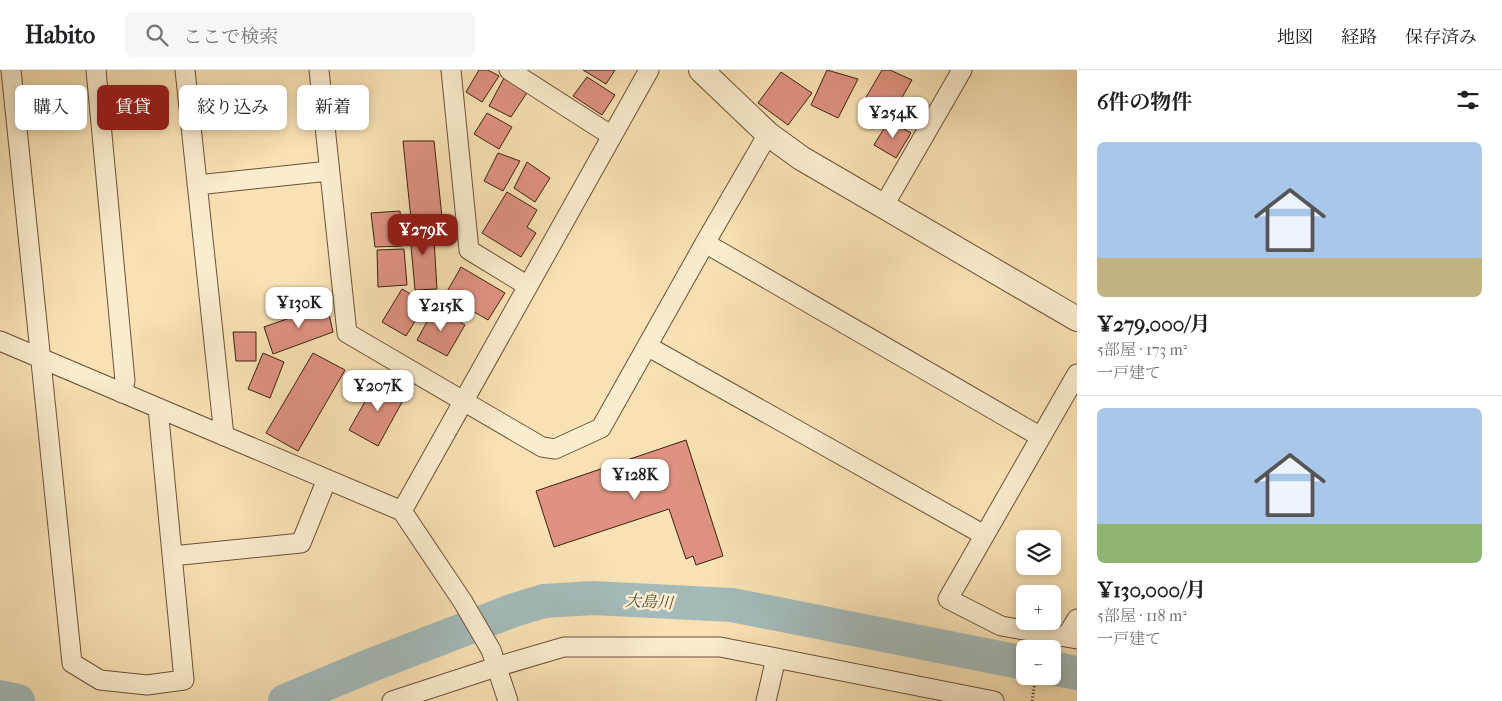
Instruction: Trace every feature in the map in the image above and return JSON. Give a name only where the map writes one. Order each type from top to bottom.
[{"type":"street","points":[[11,70],[72,664],[100,680],[147,686],[184,680],[158,408]]},
{"type":"street","points":[[96,70],[125,381],[122,393]]},
{"type":"street","points":[[184,70],[224,436]]},
{"type":"street","points":[[319,70],[347,333],[542,447],[556,449],[601,428],[768,134]]},
{"type":"street","points":[[451,70],[469,250],[528,286]]},
{"type":"street","points":[[509,70],[612,136]]},
{"type":"street","points":[[402,511],[649,70]]},
{"type":"street","points":[[701,70],[768,134],[801,158],[1077,318]]},
{"type":"street","points":[[883,207],[962,70]]},
{"type":"street","points":[[197,185],[330,172]]},
{"type":"street","points":[[705,243],[1041,437]]},
{"type":"street","points":[[0,341],[402,511],[467,609],[493,658],[508,701]]},
{"type":"street","points":[[647,346],[984,535]]},
{"type":"street","points":[[1077,374],[948,598],[1001,626],[1072,638],[1077,619]]},
{"type":"street","points":[[172,556],[301,543],[327,479]]},
{"type":"street","points":[[392,701],[493,658],[564,647],[720,647],[776,658],[925,695],[994,701]]},
{"type":"street","points":[[766,701],[776,658]]},
{"type":"path","points":[[1032,701],[1035,685]]},
{"type":"building","points":[[479,70],[488,70],[499,76],[482,102],[466,92]]},
{"type":"building","points":[[583,70],[615,70],[606,84]]},
{"type":"building","points":[[827,70],[858,79],[838,118],[811,105]]},
{"type":"building","points":[[882,70],[890,70],[912,80],[893,113],[865,99]]},
{"type":"building","points":[[781,72],[812,93],[788,125],[758,103]]},
{"type":"building","points":[[587,77],[615,95],[602,115],[573,96]]},
{"type":"building","points":[[504,78],[528,91],[511,117],[489,106]]},
{"type":"building","points":[[487,113],[512,127],[499,149],[474,134]]},
{"type":"building","points":[[889,120],[911,133],[896,158],[874,145]]},
{"type":"building","points":[[403,141],[434,141],[442,217],[411,219]]},
{"type":"building","points":[[498,153],[520,161],[503,191],[484,181]]},
{"type":"building","points":[[527,162],[550,178],[535,202],[514,188]]},
{"type":"building","points":[[507,192],[537,210],[527,227],[536,233],[521,257],[482,233]]},
{"type":"building","points":[[400,211],[403,246],[375,247],[371,213]]},
{"type":"building","points":[[409,223],[433,223],[437,289],[415,290]]},
{"type":"building","points":[[404,249],[407,285],[378,287],[377,250]]},
{"type":"building","points":[[461,267],[505,293],[488,320],[445,295]]},
{"type":"building","points":[[402,289],[426,303],[406,336],[382,322]]},
{"type":"building","points":[[327,305],[333,332],[273,354],[264,327]]},
{"type":"building","points":[[435,307],[465,325],[447,356],[417,340]]},
{"type":"building","points":[[233,332],[256,332],[256,361],[236,361]]},
{"type":"building","points":[[263,353],[284,362],[270,398],[248,389]]},
{"type":"building","points":[[313,353],[345,370],[298,451],[266,433]]},
{"type":"building","points":[[379,377],[407,393],[378,446],[349,430]]},
{"type":"building","points":[[686,440],[723,556],[696,565],[693,556],[686,559],[669,509],[554,547],[536,491]]},
{"type":"waterway","name":"大島川","points":[[285,701],[369,666],[514,610],[544,601],[593,598],[732,605],[1016,661]]},
{"type":"waterway","name":"大島川","points":[[1061,670],[1077,673]]},
{"type":"waterway","name":"大島川","points":[[0,697],[18,701]]}]
